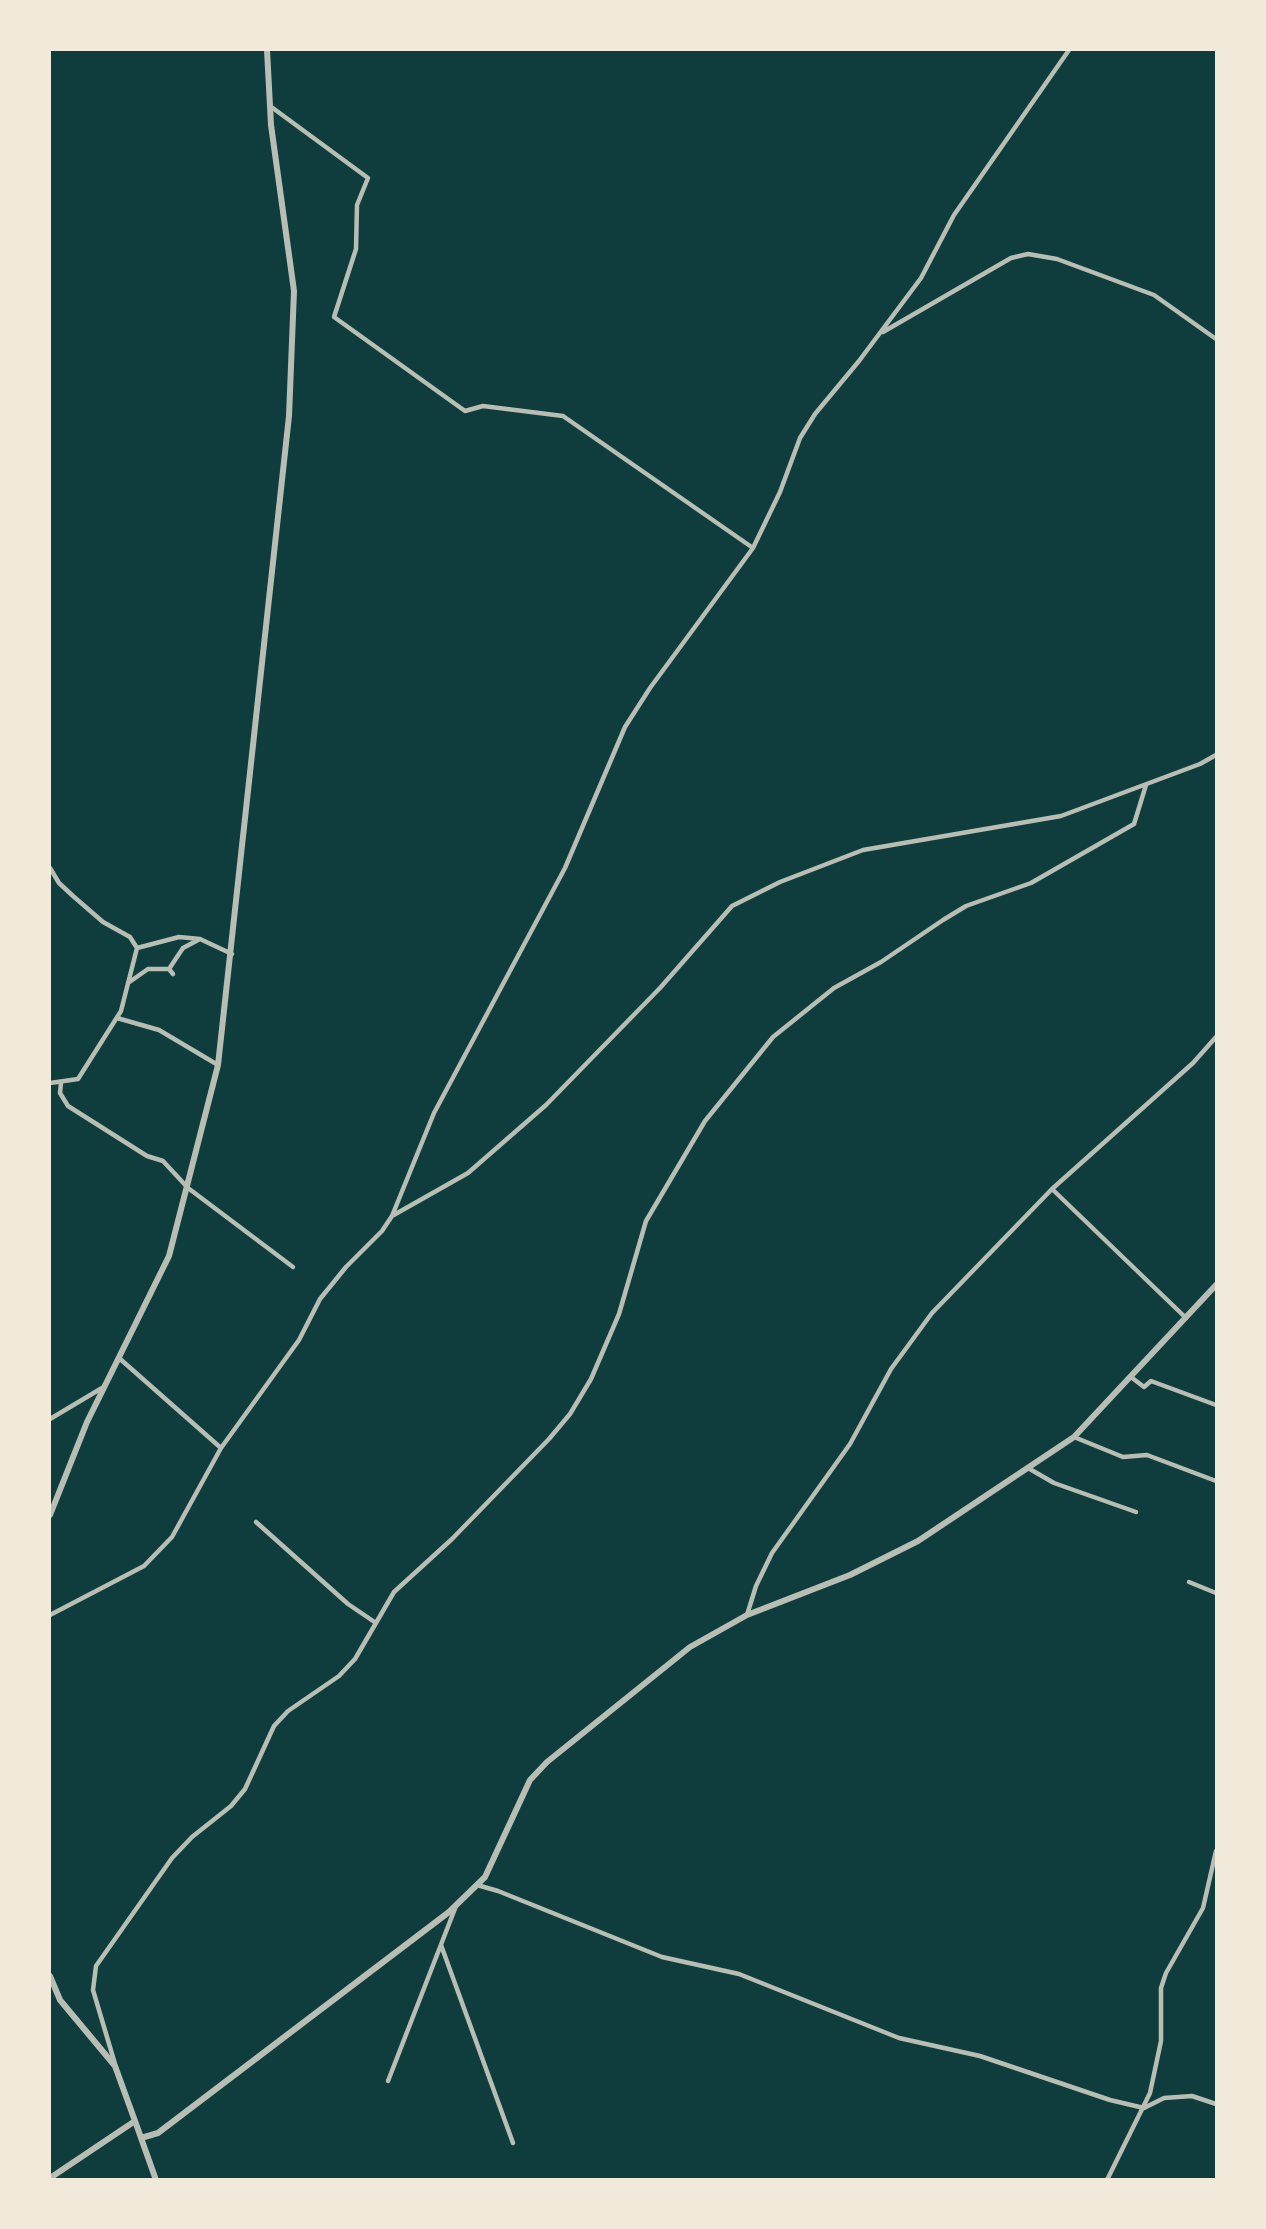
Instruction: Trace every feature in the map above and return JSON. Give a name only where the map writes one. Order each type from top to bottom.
[{"type":"street","points":[[50,1515],[87,1422],[169,1256],[218,1065],[232,954],[237,882],[289,416],[294,291],[270,106],[267,50]]},
{"type":"street","points":[[50,1615],[144,1566],[172,1537],[221,1448],[299,1340],[320,1299],[346,1267],[382,1231],[392,1216],[434,1113],[566,868],[625,727],[753,548],[780,492],[800,438],[815,414],[881,333],[921,278],[954,215],[1069,50]]},
{"type":"street","points":[[270,106],[368,178],[357,205],[356,249],[333,317],[465,411],[483,406],[563,416],[753,548]]},
{"type":"street","points":[[881,333],[1011,258],[1028,254],[1057,259],[1154,295],[1216,339]]},
{"type":"street","points":[[392,1216],[468,1173],[546,1106],[660,988],[732,906],[780,882],[863,850],[1061,816],[1200,764],[1216,754]]},
{"type":"street","points":[[156,2180],[115,2066],[93,1990],[96,1966],[172,1858],[192,1837],[231,1806],[245,1789],[274,1726],[288,1711],[330,1683],[355,1659],[394,1592],[452,1539],[549,1439],[570,1414],[591,1379],[619,1314],[646,1221],[705,1121],[773,1037],[834,988],[881,962],[966,906],[1031,883],[1134,824],[1146,785]]},
{"type":"street","points":[[50,868],[58,883],[92,913],[130,937],[137,948],[129,983],[117,1018],[78,1079],[50,1083]]},
{"type":"street","points":[[137,948],[179,937],[200,939],[232,954]]},
{"type":"street","points":[[129,983],[148,969],[171,971],[183,948],[200,939]]},
{"type":"street","points":[[117,1018],[159,1030],[218,1065]]},
{"type":"street","points":[[747,1615],[756,1586],[772,1553],[850,1444],[891,1370],[932,1313],[972,1269],[1052,1189],[1193,1063],[1216,1037]]},
{"type":"street","points":[[61,1083],[60,1094],[68,1106],[147,1156],[164,1161],[188,1188],[293,1267]]},
{"type":"street","points":[[1052,1189],[1186,1317]]},
{"type":"street","points":[[141,2138],[158,2133],[458,1904],[485,1877],[530,1780],[547,1762],[690,1647],[747,1615],[885,1560],[918,1541],[1074,1437],[1216,1285]]},
{"type":"street","points":[[119,1358],[221,1448]]},
{"type":"street","points":[[1131,1377],[1144,1387],[1150,1382],[1216,1405]]},
{"type":"street","points":[[50,1419],[105,1387]]},
{"type":"street","points":[[1074,1437],[1123,1456],[1147,1455],[1216,1481]]},
{"type":"street","points":[[1028,1468],[1054,1483],[1136,1512]]},
{"type":"street","points":[[256,1522],[348,1604],[376,1623]]},
{"type":"street","points":[[1189,1582],[1216,1593]]},
{"type":"street","points":[[1107,2180],[1150,2093],[1161,2041],[1161,1988],[1166,1973],[1203,1908],[1216,1851]]},
{"type":"street","points":[[477,1885],[498,1891],[662,1957],[739,1974],[899,2038],[980,2056],[1110,2100],[1144,2108],[1164,2098],[1174,2097],[1192,2096],[1216,2104]]},
{"type":"street","points":[[388,2081],[458,1904]]},
{"type":"street","points":[[441,1946],[513,2143]]},
{"type":"street","points":[[50,1976],[60,2000],[115,2066]]},
{"type":"street","points":[[50,2178],[135,2121]]}]
